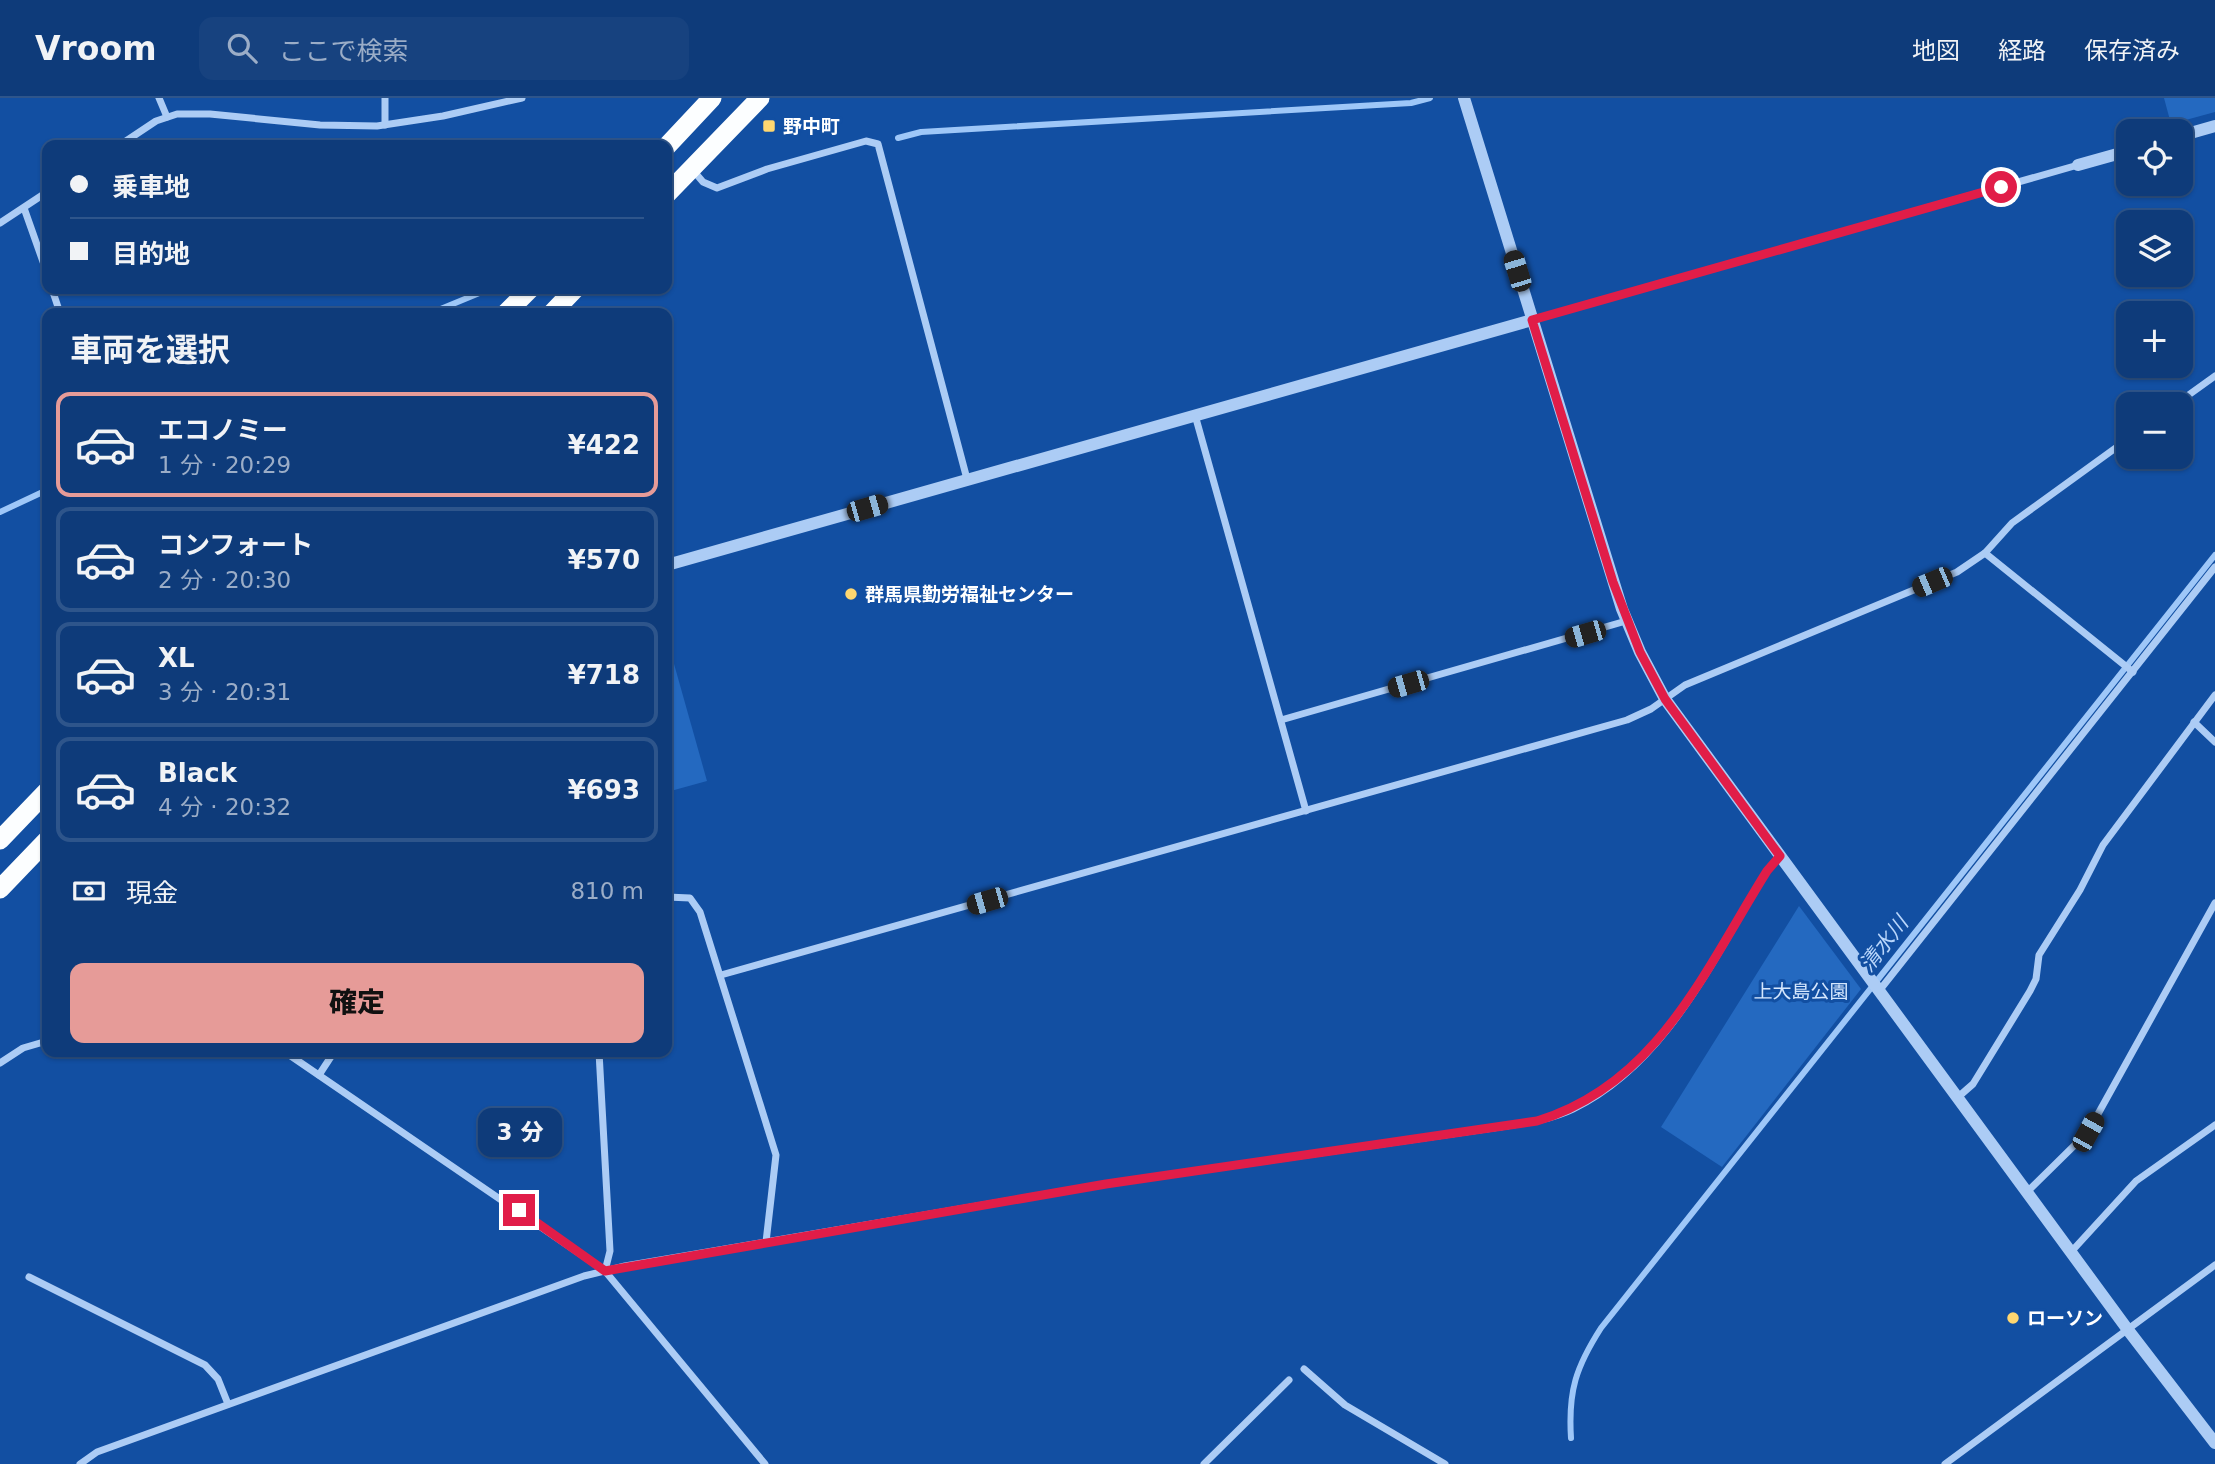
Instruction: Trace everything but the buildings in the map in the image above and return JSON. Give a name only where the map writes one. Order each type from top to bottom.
[{"type":"highway","points":[[672,141],[712,98]]},
{"type":"highway","points":[[672,189],[760,98]]},
{"type":"highway","points":[[511,308],[525,294]]},
{"type":"highway","points":[[556,308],[570,294]]},
{"type":"highway","points":[[0,840],[42,797]]},
{"type":"highway","points":[[0,889],[42,845]]},
{"type":"street","points":[[159,98],[167,117]]},
{"type":"street","points":[[385,98],[385,125]]},
{"type":"street","points":[[128,140],[167,117],[195,114],[320,125],[385,125],[443,116],[522,98]]},
{"type":"street","points":[[1464,98],[1626,621],[1665,699],[2128,1330],[2215,1443]]},
{"type":"street","points":[[2193,132],[2215,126]]},
{"type":"street","points":[[692,169],[703,182],[717,188],[767,169],[866,141],[877,145],[967,480]]},
{"type":"street","points":[[672,564],[2116,154]]},
{"type":"street","points":[[0,223],[42,195]]},
{"type":"street","points":[[23,208],[42,259]]},
{"type":"street","points":[[2193,392],[2215,376]]},
{"type":"street","points":[[1195,415],[1306,811]]},
{"type":"street","points":[[721,975],[1627,720],[1685,685],[1956,572],[1984,552],[2012,523],[2116,448]]},
{"type":"street","points":[[1984,552],[2133,672]]},
{"type":"street","points":[[1879,991],[2215,567]]},
{"type":"street","points":[[1281,720],[1626,621]]},
{"type":"street","points":[[1957,1098],[1973,1084],[2030,991],[2036,979],[2039,955],[2080,890],[2103,845],[2215,695]]},
{"type":"street","points":[[2194,722],[2215,742]]},
{"type":"street","points":[[80,1464],[97,1452],[605,1271],[1106,1184],[1500,1127],[1558,1115],[1611,1085],[1659,1041],[1767,871],[1780,856]]},
{"type":"street","points":[[672,897],[684,897],[694,901],[721,975],[776,1156],[766,1242]]},
{"type":"street","points":[[2027,1192],[2088,1132],[2215,903]]},
{"type":"street","points":[[0,1063],[23,1048],[42,1042]]},
{"type":"street","points":[[292,1057],[605,1271],[765,1464]]},
{"type":"street","points":[[318,1075],[331,1057]]},
{"type":"street","points":[[598,1057],[610,1251],[605,1271]]},
{"type":"street","points":[[2071,1252],[2136,1181],[2215,1125]]},
{"type":"street","points":[[1945,1464],[2215,1265]]},
{"type":"street","points":[[29,1277],[205,1365],[218,1378],[228,1404]]},
{"type":"street","points":[[1304,1369],[1345,1405],[1445,1464]]},
{"type":"street","points":[[1205,1464],[1289,1380]]},
{"type":"green space","points":[[2164,98],[2215,98],[2215,112],[2189,119],[2170,119]]},
{"type":"green space","points":[[672,657],[707,781],[672,791]]},
{"type":"green space","name":"上大島公園","points":[[1799,906],[1861,989],[1722,1167],[1661,1127]]},
{"type":"waterway","points":[[898,138],[921,132],[1411,103],[1430,98]]},
{"type":"waterway","points":[[443,308],[477,294]]},
{"type":"waterway","points":[[0,512],[42,492]]},
{"type":"waterway","name":"清水川","points":[[1571,1438],[1571,1406],[1576,1380],[1585,1355],[1601,1328],[2215,555]]},
{"type":"place","name":"野中町","points":[[769,126]]},
{"type":"place","name":"群馬県勤労福祉センター","points":[[851,594]]},
{"type":"place","name":"ローソン","points":[[2013,1318]]},
{"type":"route","points":[[519,1210],[605,1271],[1106,1184],[1537,1121],[1573,1109],[1611,1085],[1659,1041],[1680,1012],[1767,871],[1780,856],[1665,699],[1640,652],[1613,582],[1532,320],[2001,187]]}]
